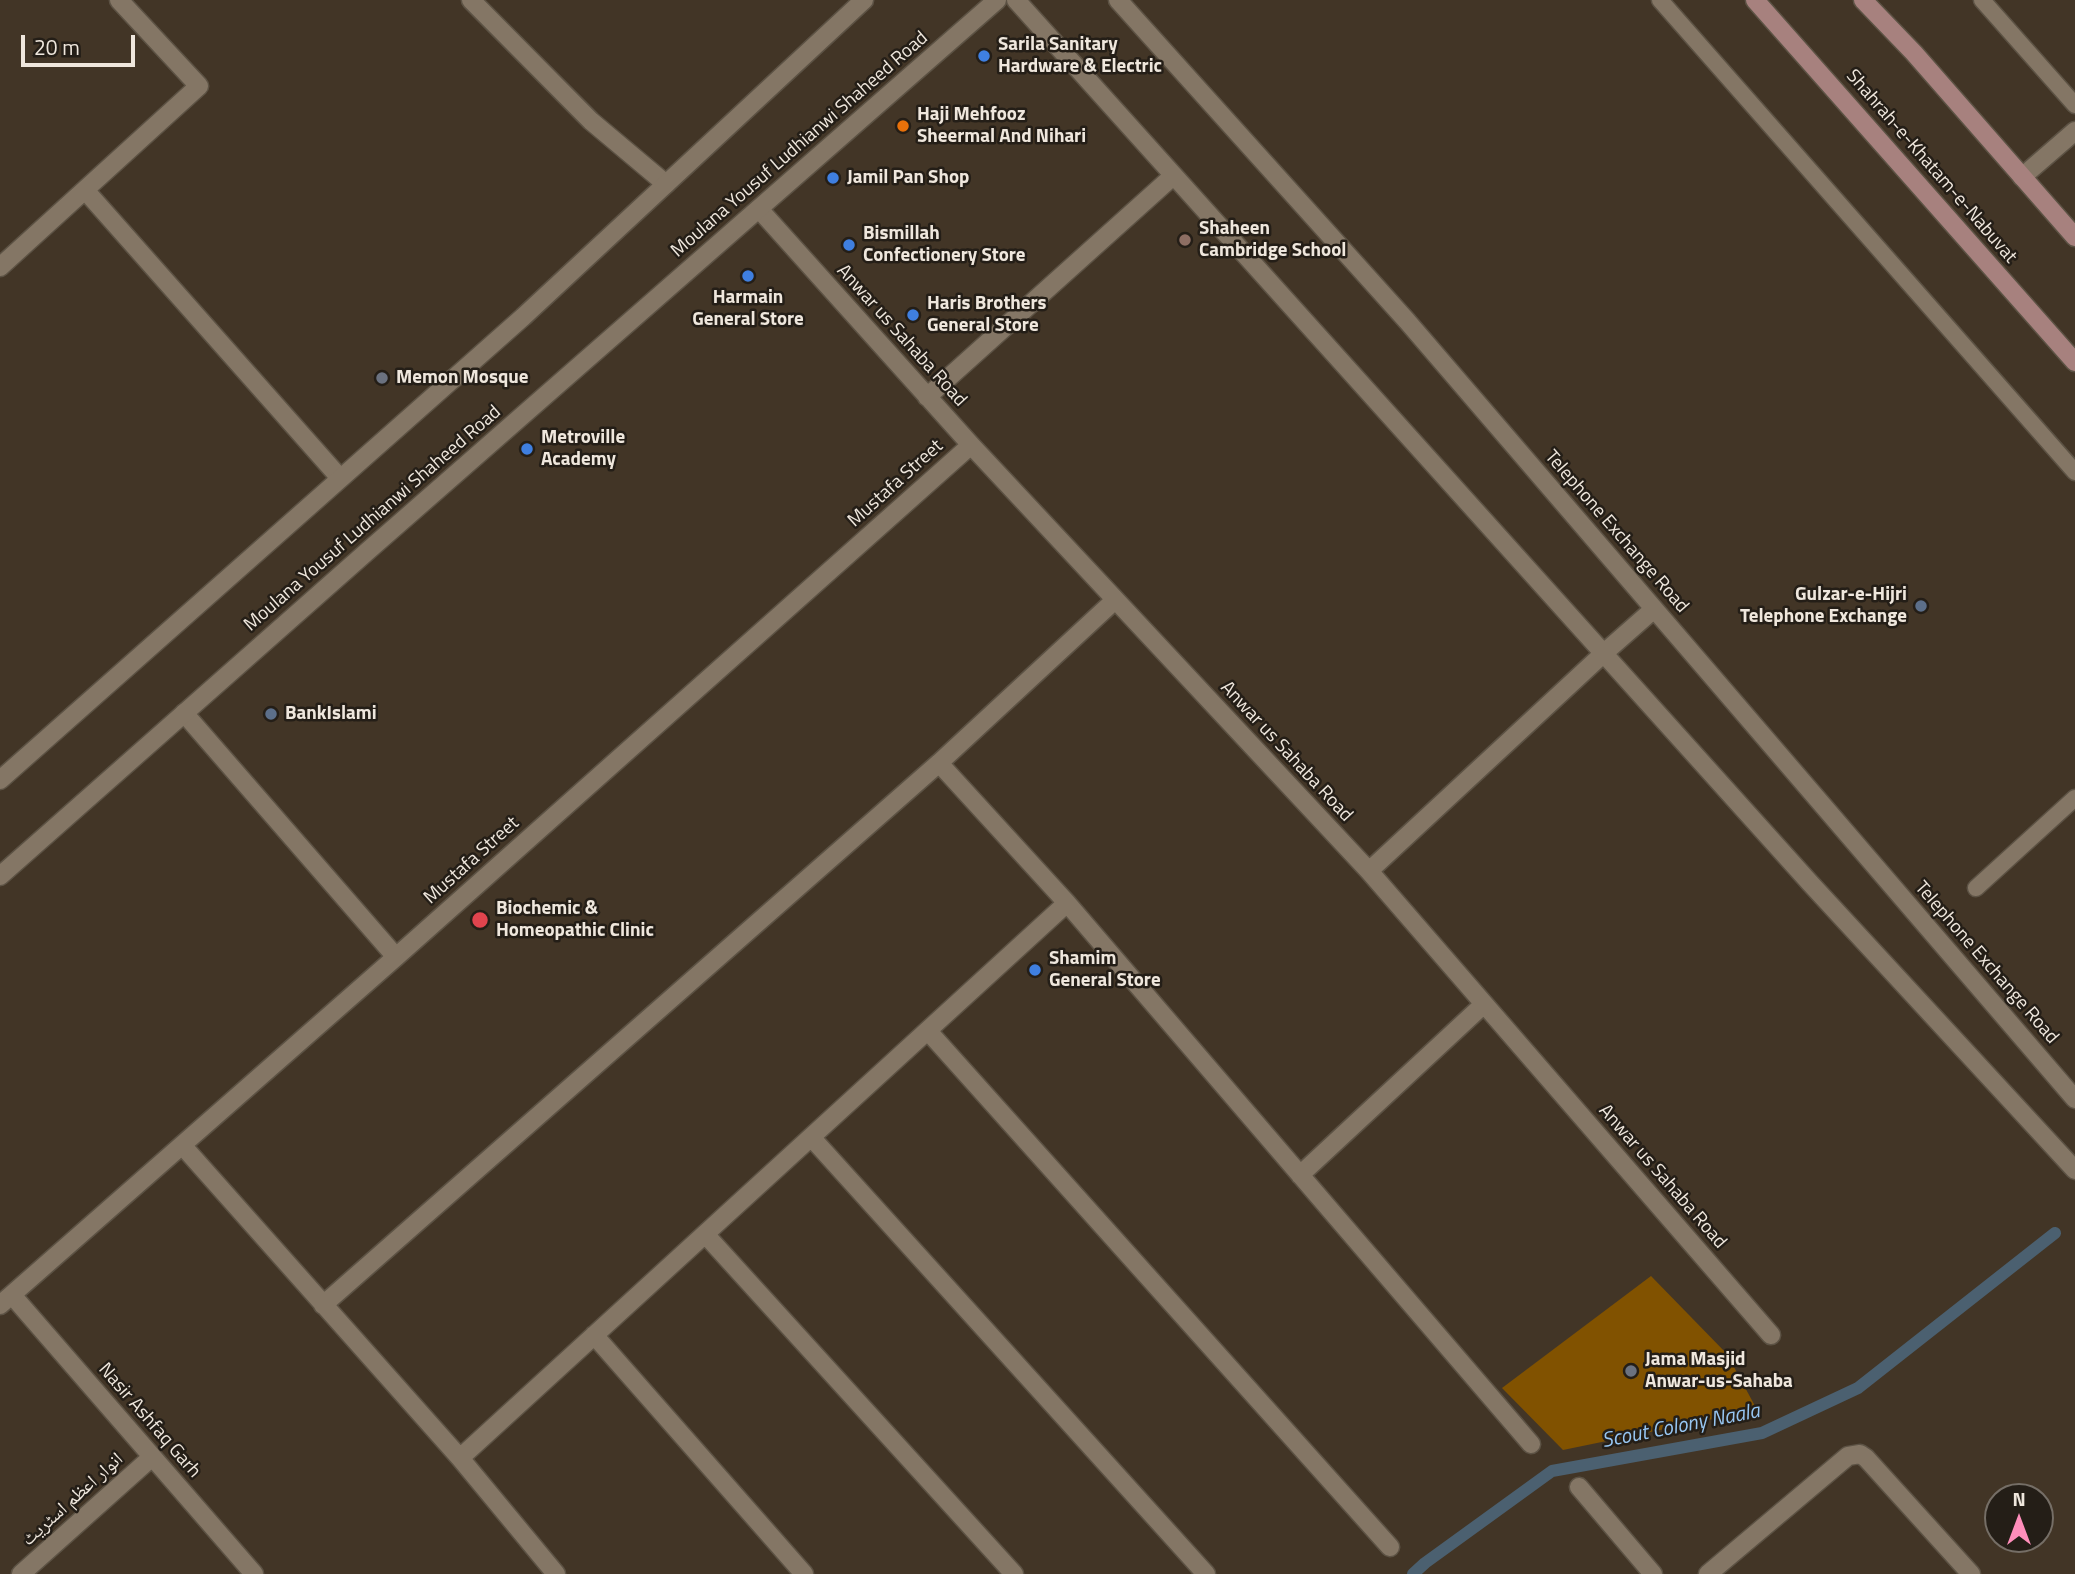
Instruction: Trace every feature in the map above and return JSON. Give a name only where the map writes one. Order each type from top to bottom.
[{"type":"main road","name":"Shahrah-e-Khatam-e-Nabuvat","points":[[1755,0],[2075,362]]},
{"type":"main road","points":[[1863,0],[1914,53],[2075,237]]},
{"type":"street","points":[[0,267],[199,86],[119,0]]},
{"type":"street","points":[[471,0],[591,121],[666,184]]},
{"type":"street","points":[[0,780],[523,317],[864,0]]},
{"type":"street","name":"Moulana Yousuf Ludhianwi Shaheed Road","points":[[0,876],[997,0]]},
{"type":"street","points":[[1016,0],[1811,884],[2075,1169]]},
{"type":"street","name":"Telephone Exchange Road","points":[[1118,0],[1407,321],[2075,1099]]},
{"type":"street","points":[[2022,177],[2075,131]]},
{"type":"street","points":[[927,397],[1173,176]]},
{"type":"street","points":[[85,190],[340,478]]},
{"type":"street","name":"Anwar us Sahaba Road","points":[[759,209],[971,445],[1368,871],[1771,1335]]},
{"type":"street","name":"Mustafa Street","points":[[6,1300],[971,445]]},
{"type":"street","points":[[323,1306],[939,763],[1115,600]]},
{"type":"street","points":[[1368,871],[1654,609]]},
{"type":"street","points":[[184,713],[396,957]]},
{"type":"street","points":[[939,763],[1066,903],[1531,1444]]},
{"type":"street","points":[[460,1458],[1066,903]]},
{"type":"street","points":[[1300,1175],[1484,1004]]},
{"type":"street","points":[[928,1031],[1390,1547]]},
{"type":"street","points":[[811,1137],[1206,1574]]},
{"type":"street","points":[[182,1145],[460,1458],[556,1574]]},
{"type":"street","points":[[705,1234],[1014,1574]]},
{"type":"street","name":"Nasir Ashfaq Garh","points":[[6,1300],[152,1457],[254,1574]]},
{"type":"street","points":[[594,1335],[804,1574]]},
{"type":"street","points":[[1707,1574],[1848,1456],[1860,1454],[1971,1574]]},
{"type":"street","name":"انوار اعظم اسٹریٹ","points":[[21,1574],[152,1457]]},
{"type":"street","points":[[1579,1487],[1653,1574]]},
{"type":"lane","points":[[1661,0],[2075,472]]},
{"type":"lane","points":[[1982,0],[2075,104]]},
{"type":"lane","points":[[1976,888],[2075,798]]},
{"type":"building","name":"Jama Masjid Anwar-us-Sahaba","points":[[1651,1276],[1727,1354],[1755,1406],[1723,1417],[1563,1450],[1502,1388]]},
{"type":"waterway","name":"Scout Colony Naala","points":[[1413,1574],[1552,1471],[1762,1433],[1858,1388],[2055,1233]]},
{"type":"place","name":"Sarila Sanitary Hardware & Electric","points":[[984,56]]},
{"type":"place","name":"Haji Mehfooz Sheermal And Nihari","points":[[903,126]]},
{"type":"place","name":"Jamil Pan Shop","points":[[833,178]]},
{"type":"place","name":"Shaheen Cambridge School","points":[[1185,240]]},
{"type":"place","name":"Bismillah Confectionery Store","points":[[849,245]]},
{"type":"place","name":"Harmain General Store","points":[[748,276]]},
{"type":"place","name":"Haris Brothers General Store","points":[[913,315]]},
{"type":"place","name":"Memon Mosque","points":[[382,378]]},
{"type":"place","name":"Metroville Academy","points":[[527,449]]},
{"type":"place","name":"Gulzar-e-Hijri Telephone Exchange","points":[[1921,606]]},
{"type":"place","name":"BankIslami","points":[[271,714]]},
{"type":"place","name":"Biochemic & Homeopathic Clinic","points":[[480,920]]},
{"type":"place","name":"Shamim General Store","points":[[1035,970]]},
{"type":"place","name":"Jama Masjid Anwar-us-Sahaba","points":[[1631,1371]]}]
